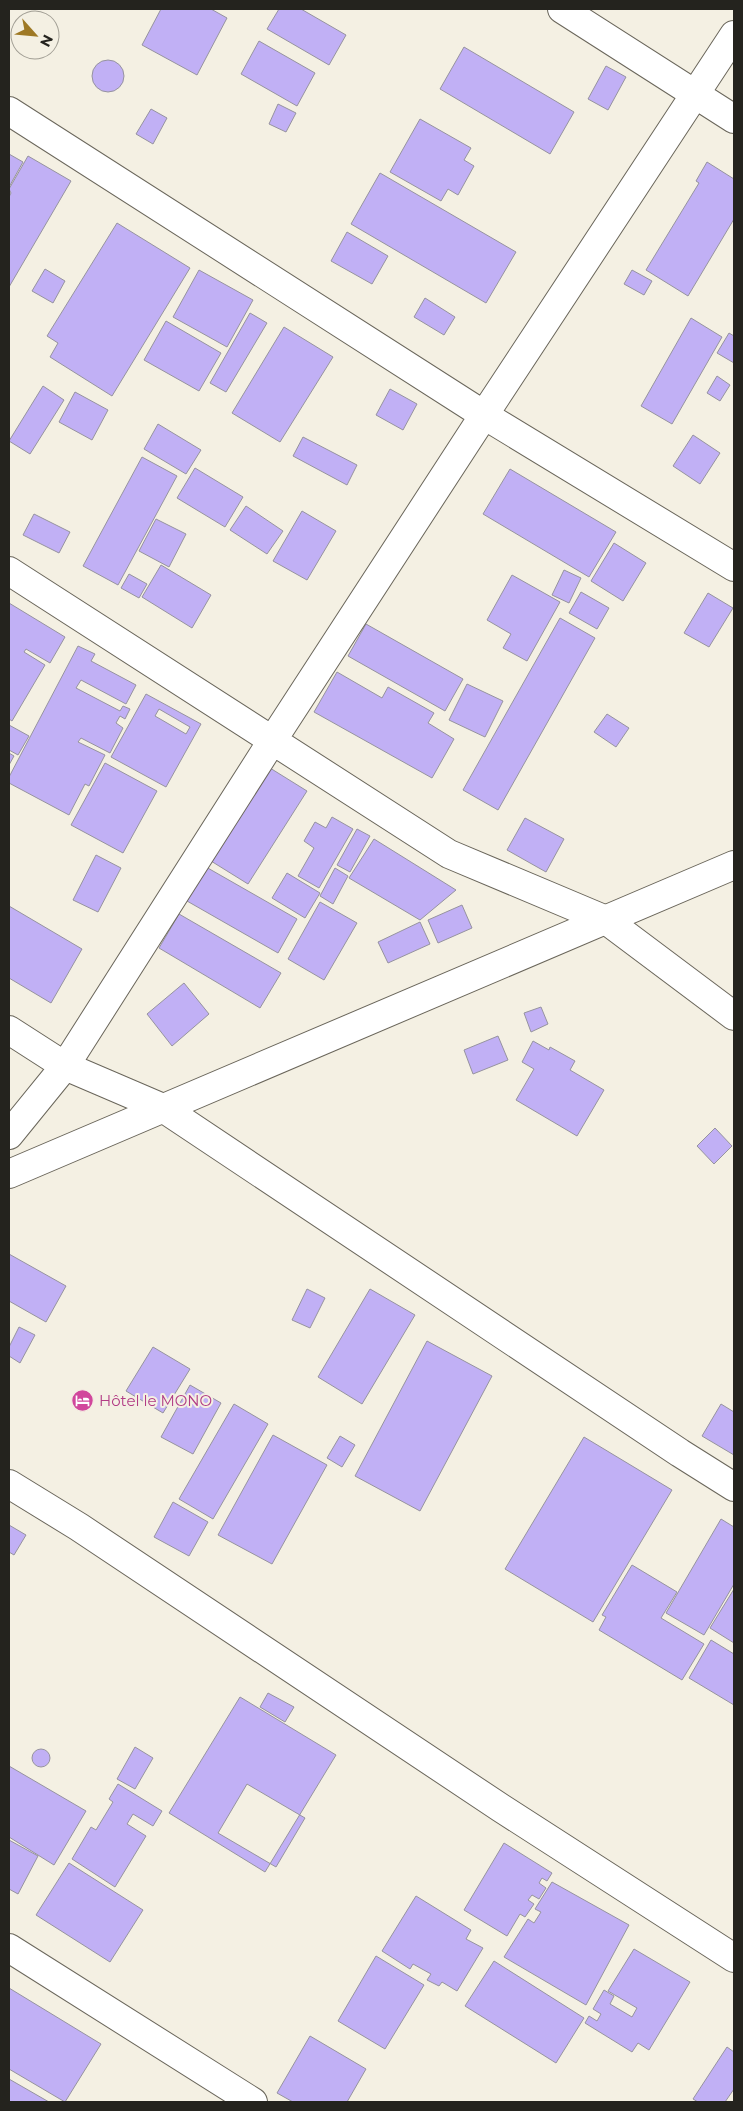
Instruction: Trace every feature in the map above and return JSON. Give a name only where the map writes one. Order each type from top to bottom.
[{"type":"street","points":[[562,9],[734,119]]},
{"type":"street","points":[[9,1134],[65,1066],[272,741],[484,415],[696,96],[734,35]]},
{"type":"street","points":[[9,111],[484,415],[734,567]]},
{"type":"street","points":[[9,571],[449,854],[606,920],[734,1016]]},
{"type":"street","points":[[9,1174],[734,865]]},
{"type":"street","points":[[9,1030],[65,1066],[163,1108],[680,1453],[734,1487]]},
{"type":"street","points":[[9,1484],[79,1527],[501,1808],[734,1958]]},
{"type":"street","points":[[9,1948],[253,2102]]},
{"type":"building","points":[[161,9],[211,9],[227,18],[197,75],[142,45]]},
{"type":"building","points":[[279,9],[301,9],[346,35],[329,65],[267,29]]},
{"type":"building","points":[[259,41],[315,73],[297,106],[241,74]]},
{"type":"building","points":[[464,47],[574,112],[550,154],[440,89]]},
{"type":"building","points":[[108,60],[119,65],[124,76],[119,87],[108,92],[97,87],[92,76],[97,65]]},
{"type":"building","points":[[606,66],[626,77],[608,110],[588,99]]},
{"type":"building","points":[[278,104],[296,113],[286,132],[269,124]]},
{"type":"building","points":[[151,109],[167,118],[153,144],[136,134]]},
{"type":"building","points":[[420,119],[471,148],[464,160],[474,166],[458,195],[448,189],[441,201],[390,172]]},
{"type":"building","points":[[9,154],[23,162],[9,187]]},
{"type":"building","points":[[28,156],[71,181],[9,287],[9,197],[11,193],[9,189]]},
{"type":"building","points":[[707,162],[734,179],[734,219],[688,296],[646,270],[699,183],[696,181]]},
{"type":"building","points":[[380,173],[516,252],[486,303],[351,224]]},
{"type":"building","points":[[117,223],[190,268],[112,396],[50,357],[58,343],[47,336]]},
{"type":"building","points":[[347,232],[388,256],[372,284],[331,261]]},
{"type":"building","points":[[45,269],[65,281],[53,303],[32,291]]},
{"type":"building","points":[[199,270],[253,300],[227,347],[173,317]]},
{"type":"building","points":[[632,270],[652,281],[644,295],[624,284]]},
{"type":"building","points":[[425,298],[455,317],[444,335],[414,317]]},
{"type":"building","points":[[250,313],[267,323],[226,392],[210,383]]},
{"type":"building","points":[[691,318],[722,337],[672,424],[641,406]]},
{"type":"building","points":[[166,321],[221,353],[199,391],[144,360]]},
{"type":"building","points":[[284,327],[333,357],[280,442],[232,413]]},
{"type":"building","points":[[729,333],[734,336],[734,363],[717,353]]},
{"type":"building","points":[[717,376],[730,385],[720,401],[707,393]]},
{"type":"building","points":[[43,386],[64,400],[30,454],[9,441]]},
{"type":"building","points":[[390,389],[417,404],[403,430],[376,415]]},
{"type":"building","points":[[75,392],[108,410],[92,440],[59,422]]},
{"type":"building","points":[[158,424],[201,450],[186,474],[144,449]]},
{"type":"building","points":[[693,435],[720,453],[700,484],[673,466]]},
{"type":"building","points":[[303,437],[357,465],[347,485],[293,456]]},
{"type":"building","points":[[142,457],[177,476],[118,585],[83,566]]},
{"type":"building","points":[[195,468],[243,497],[225,527],[177,498]]},
{"type":"building","points":[[510,469],[616,532],[589,577],[483,514]]},
{"type":"building","points":[[246,506],[283,531],[267,554],[230,530]]},
{"type":"building","points":[[302,511],[336,531],[307,580],[273,561]]},
{"type":"building","points":[[34,514],[70,532],[59,553],[23,535]]},
{"type":"building","points":[[156,519],[186,534],[169,567],[139,551]]},
{"type":"building","points":[[614,543],[646,563],[623,601],[591,581]]},
{"type":"building","points":[[161,565],[211,595],[192,628],[142,597]]},
{"type":"building","points":[[564,570],[581,578],[569,603],[552,595]]},
{"type":"building","points":[[129,574],[147,584],[139,598],[121,588]]},
{"type":"building","points":[[512,575],[560,602],[527,661],[503,648],[511,634],[487,620]]},
{"type":"building","points":[[581,592],[609,608],[597,629],[569,613]]},
{"type":"building","points":[[708,593],[733,608],[709,647],[684,633]]},
{"type":"building","points":[[9,603],[65,637],[50,663],[26,649],[24,652],[45,665],[12,721],[9,719]]},
{"type":"building","points":[[560,618],[595,638],[498,810],[463,790]]},
{"type":"building","points":[[366,624],[463,679],[445,711],[348,656]]},
{"type":"building","points":[[78,646],[95,654],[91,661],[136,685],[126,704],[81,680],[76,688],[120,711],[123,706],[130,709],[125,719],[120,716],[116,723],[123,728],[110,753],[81,738],[78,742],[105,755],[89,786],[85,784],[69,815],[9,783],[9,777]]},
{"type":"building","points":[[337,672],[382,698],[388,687],[434,713],[428,723],[454,739],[432,778],[314,712]]},
{"type":"building","points":[[467,684],[503,701],[485,737],[449,720]]},
{"type":"building","points":[[146,694],[201,724],[166,787],[111,757]],"holes":[[[159,709],[190,727],[186,734],[155,716]]]},
{"type":"building","points":[[607,714],[629,728],[616,747],[594,732]]},
{"type":"building","points":[[9,725],[29,736],[18,755],[9,750]]},
{"type":"building","points":[[9,753],[14,756],[9,765]]},
{"type":"building","points":[[105,763],[157,791],[123,853],[71,825]]},
{"type":"building","points":[[270,768],[307,791],[248,884],[211,861]]},
{"type":"building","points":[[332,817],[353,829],[319,888],[298,876],[314,848],[304,841],[315,822],[326,828]]},
{"type":"building","points":[[525,818],[564,839],[546,872],[507,850]]},
{"type":"building","points":[[357,829],[370,836],[350,872],[337,865]]},
{"type":"building","points":[[374,839],[456,890],[420,920],[349,878]]},
{"type":"building","points":[[96,855],[121,868],[98,912],[73,900]]},
{"type":"building","points":[[206,867],[297,919],[278,953],[187,901]]},
{"type":"building","points":[[335,868],[348,876],[333,904],[320,896]]},
{"type":"building","points":[[287,873],[320,893],[305,918],[272,898]]},
{"type":"building","points":[[320,902],[357,923],[324,980],[288,959]]},
{"type":"building","points":[[462,905],[472,928],[438,943],[428,920]]},
{"type":"building","points":[[9,906],[82,949],[51,1003],[9,978]]},
{"type":"building","points":[[179,914],[281,973],[260,1008],[159,948]]},
{"type":"building","points":[[420,922],[430,944],[388,963],[378,942]]},
{"type":"building","points":[[184,983],[209,1014],[172,1046],[147,1014]]},
{"type":"building","points":[[541,1007],[548,1024],[531,1032],[524,1013]]},
{"type":"building","points":[[498,1036],[508,1060],[473,1074],[464,1050]]},
{"type":"building","points":[[533,1041],[549,1050],[550,1047],[575,1061],[570,1070],[604,1090],[577,1136],[516,1100],[534,1069],[522,1062]]},
{"type":"building","points":[[715,1128],[732,1146],[714,1164],[697,1146]]},
{"type":"building","points":[[9,1254],[66,1286],[46,1322],[9,1301]]},
{"type":"building","points":[[307,1289],[325,1298],[310,1328],[292,1320]]},
{"type":"building","points":[[370,1289],[415,1315],[362,1404],[318,1377]]},
{"type":"building","points":[[19,1327],[35,1335],[20,1363],[9,1356],[9,1347]]},
{"type":"building","points":[[427,1341],[492,1376],[420,1511],[355,1476]]},
{"type":"building","points":[[153,1347],[190,1369],[163,1413],[126,1391]]},
{"type":"building","points":[[190,1385],[221,1403],[193,1454],[161,1437]]},
{"type":"building","points":[[234,1404],[268,1424],[213,1519],[179,1499]]},
{"type":"building","points":[[721,1404],[734,1412],[734,1455],[702,1436]]},
{"type":"building","points":[[273,1435],[327,1465],[272,1564],[218,1535]]},
{"type":"building","points":[[340,1436],[355,1445],[342,1467],[327,1458]]},
{"type":"building","points":[[584,1437],[672,1490],[593,1622],[505,1569]]},
{"type":"building","points":[[173,1502],[208,1522],[189,1556],[154,1537]]},
{"type":"building","points":[[721,1519],[734,1527],[734,1584],[704,1635],[666,1613]]},
{"type":"building","points":[[9,1525],[26,1535],[14,1555],[9,1552]]},
{"type":"building","points":[[632,1565],[677,1592],[661,1618],[704,1644],[682,1680],[599,1630],[606,1617],[602,1615]]},
{"type":"building","points":[[734,1589],[734,1643],[710,1628]]},
{"type":"building","points":[[711,1640],[734,1654],[734,1705],[689,1678]]},
{"type":"building","points":[[268,1693],[294,1707],[285,1722],[260,1707]]},
{"type":"building","points":[[240,1697],[336,1755],[265,1872],[169,1813]]},
{"type":"building","points":[[135,1747],[153,1758],[135,1789],[117,1779]]},
{"type":"building","points":[[41,1749],[47,1752],[50,1758],[47,1764],[41,1767],[35,1764],[32,1758],[35,1752]]},
{"type":"building","points":[[9,1766],[86,1811],[54,1865],[9,1837]]},
{"type":"building","points":[[118,1784],[162,1811],[153,1826],[133,1814],[127,1824],[146,1836],[115,1887],[72,1859],[91,1827],[96,1830],[113,1802],[109,1799]]},
{"type":"building","points":[[247,1784],[305,1818],[276,1867],[218,1833]]},
{"type":"building","points":[[9,1840],[38,1856],[18,1894],[9,1889]]},
{"type":"building","points":[[504,1843],[552,1873],[547,1881],[542,1878],[539,1883],[546,1888],[539,1899],[532,1895],[528,1900],[534,1904],[525,1917],[520,1914],[507,1936],[464,1910]]},
{"type":"building","points":[[69,1863],[143,1910],[110,1962],[36,1915]]},
{"type":"building","points":[[552,1882],[629,1925],[586,2005],[504,1957],[528,1919],[534,1923],[541,1912],[535,1909]]},
{"type":"building","points":[[416,1896],[471,1930],[466,1939],[483,1948],[457,1991],[442,1982],[439,1986],[427,1980],[431,1974],[413,1964],[410,1969],[382,1951]]},
{"type":"building","points":[[634,1949],[690,1982],[649,2050],[638,2043],[632,2052],[585,2023],[589,2016],[597,2021],[601,2014],[593,2009],[604,1990],[614,1996],[610,2004],[632,2017],[637,2008],[608,1991]]},
{"type":"building","points":[[376,1956],[424,1985],[385,2049],[338,2021]]},
{"type":"building","points":[[494,1961],[584,2018],[556,2063],[465,2006]]},
{"type":"building","points":[[9,1988],[101,2044],[65,2102],[9,2069]]},
{"type":"building","points":[[310,2036],[366,2069],[347,2102],[293,2102],[277,2093]]},
{"type":"building","points":[[727,2047],[734,2052],[734,2089],[725,2102],[698,2102],[693,2099]]},
{"type":"building","points":[[9,2079],[49,2102],[9,2102]]},
{"type":"place","name":"Hôtel le MONO","points":[[83,1400]]}]
